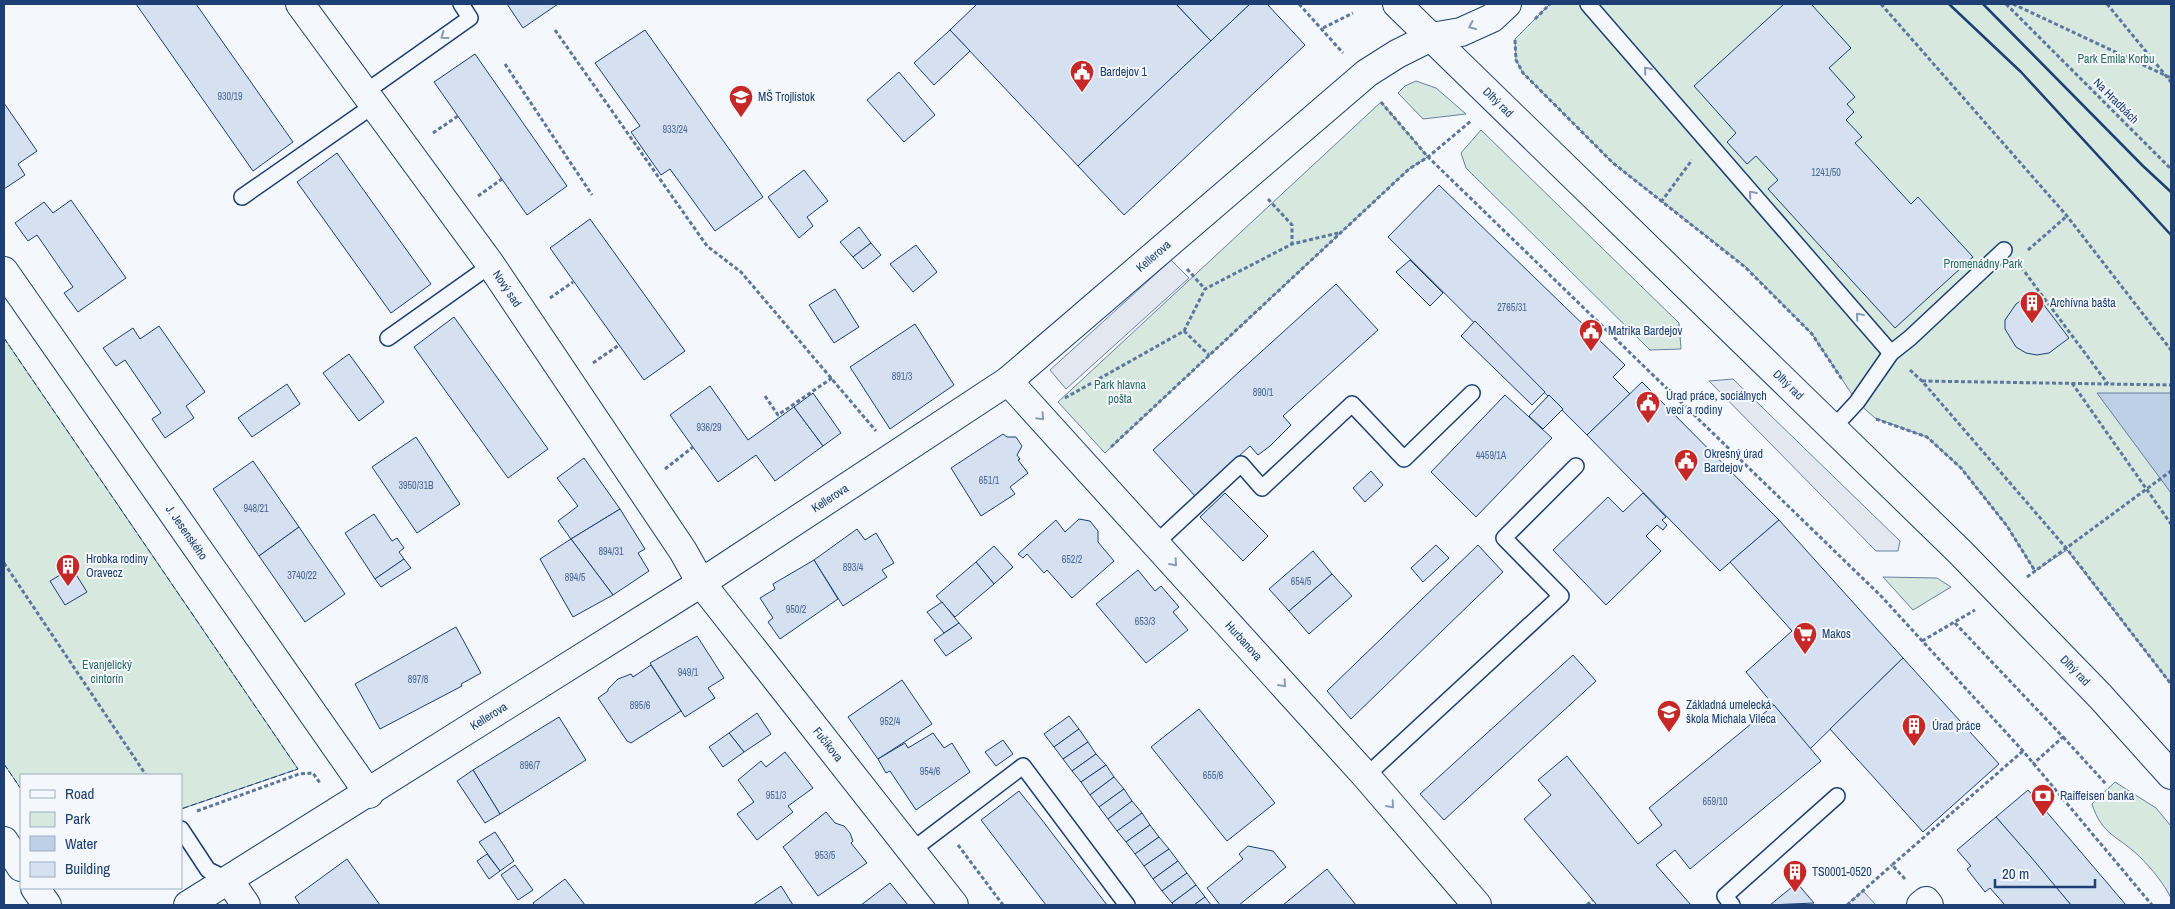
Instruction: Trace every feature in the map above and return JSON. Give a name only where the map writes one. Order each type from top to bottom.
[{"type":"street","name":"Nový sad","points":[[300,4],[491,265],[683,551],[701,583]]},
{"type":"street","name":"Dlhý rad","points":[[1397,4],[1833,428],[2030,623],[2171,775]]},
{"type":"street","name":"Kellerova","points":[[188,905],[368,794],[701,583],[1008,381],[1368,73],[1397,54],[1431,37],[1461,32],[1492,18],[1507,4]]},
{"type":"street","name":"J. Jesenského","points":[[4,271],[368,794]]},
{"type":"street","name":"Hurbanova","points":[[1008,381],[1366,776],[1477,905]]},
{"type":"street","name":"Fučíkova","points":[[701,583],[954,905]]},
{"type":"street","points":[[4,842],[20,866]]},
{"type":"street","points":[[228,880],[246,905]]},
{"type":"street","points":[[37,889],[47,905]]},
{"type":"lane","points":[[242,197],[470,18],[460,4]]},
{"type":"lane","points":[[1588,4],[1706,142],[1891,352]]},
{"type":"lane","points":[[1833,428],[1857,402],[1891,352],[1910,338],[2004,250]]},
{"type":"lane","points":[[388,338],[491,265]]},
{"type":"lane","points":[[1156,543],[1241,464],[1262,488],[1352,404],[1404,459],[1472,393]]},
{"type":"lane","points":[[1366,776],[1561,596],[1504,538],[1576,466]]},
{"type":"lane","points":[[911,851],[1023,766],[1127,905]]},
{"type":"lane","points":[[1732,905],[1724,896],[1837,796]]},
{"type":"lane","points":[[182,831],[208,870],[228,880]]},
{"type":"path","points":[[1299,4],[1323,28],[1343,53]]},
{"type":"path","points":[[1881,4],[2067,216],[2171,350]]},
{"type":"path","name":"Na Hradbách","points":[[2006,4],[2171,169]]},
{"type":"path","points":[[2013,4],[2171,78]]},
{"type":"path","points":[[2107,4],[2171,82]]},
{"type":"path","points":[[1323,28],[1353,13]]},
{"type":"path","points":[[555,30],[707,246],[741,272],[878,434]]},
{"type":"path","points":[[1515,38],[1516,60],[1523,73],[1612,163],[1746,267],[1812,334],[1857,402],[1875,418],[1927,436],[1961,468],[2007,526],[2035,571],[2171,471]]},
{"type":"path","points":[[505,64],[592,195]]},
{"type":"path","points":[[1381,102],[1428,157],[1882,597],[2023,751],[2152,905]]},
{"type":"path","points":[[428,137],[458,116]]},
{"type":"path","points":[[1088,468],[1409,169],[1428,157],[1471,120]]},
{"type":"path","points":[[1661,202],[1706,142]]},
{"type":"path","points":[[1247,176],[1292,225],[1292,244]]},
{"type":"path","points":[[474,199],[502,179]]},
{"type":"path","points":[[2023,254],[2067,216]]},
{"type":"path","points":[[1058,402],[1184,331],[1205,289],[1292,244],[1339,233]]},
{"type":"path","points":[[2016,261],[2108,385]]},
{"type":"path","points":[[546,301],[573,282]]},
{"type":"path","points":[[1184,331],[1209,355]]},
{"type":"path","points":[[588,366],[619,345]]},
{"type":"path","points":[[1891,352],[1922,381],[2067,549],[2171,684]]},
{"type":"path","points":[[765,396],[778,415],[832,378]]},
{"type":"path","points":[[1922,381],[2171,386]]},
{"type":"path","points":[[2072,383],[2171,524]]},
{"type":"path","points":[[660,472],[693,448]]},
{"type":"path","points":[[4,564],[145,774]]},
{"type":"path","points":[[1922,641],[1955,623],[2106,784]]},
{"type":"path","points":[[2033,764],[2063,738]]},
{"type":"path","points":[[1847,905],[2023,751]]},
{"type":"path","points":[[190,813],[299,774],[313,773],[320,783]]},
{"type":"path","points":[[944,826],[1003,905]]},
{"type":"path","points":[[1892,865],[1925,904]]},
{"type":"path","points":[[1587,905],[1593,900]]},
{"type":"green space","name":"Promenádny Park","points":[[1550,4],[2171,4],[2171,684],[2067,550],[2035,571],[2007,526],[1961,468],[1927,437],[1875,418],[1857,402],[1812,334],[1746,267],[1613,163],[1523,73],[1516,60],[1515,39]]},
{"type":"green space","points":[[1416,81],[1436,88],[1466,114],[1423,119],[1398,93],[1405,86]]},
{"type":"green space","name":"Park hlavna pošta","points":[[1381,102],[1428,157],[1409,169],[1105,453],[1058,402]]},
{"type":"green space","points":[[1481,130],[1679,323],[1681,349],[1650,350],[1466,168],[1461,153]]},
{"type":"green space","name":"Evanjelický cintorín","points":[[4,338],[298,769],[182,809],[182,774],[20,774],[20,788],[4,764]]},
{"type":"green space","points":[[1883,577],[1937,578],[1951,587],[1913,610]]},
{"type":"green space","points":[[2115,782],[2156,808],[2171,826],[2171,898],[2161,882],[2141,858],[2112,835],[2096,815],[2092,804]]},
{"type":"shaded area","points":[[1171,260],[1189,278],[1066,389],[1050,370]]},
{"type":"shaded area","points":[[1733,379],[1900,541],[1898,551],[1876,551],[1709,381]]},
{"type":"shaded area","points":[[1863,891],[1876,905],[1846,905]]},
{"type":"water","points":[[2097,393],[2171,393],[2171,493]]},
{"type":"building","points":[[136,4],[196,4],[293,142],[253,171]]},
{"type":"building","points":[[507,4],[558,4],[523,28]]},
{"type":"building","name":"Bardejov 1","points":[[977,4],[1176,4],[1211,41],[1078,166],[950,30]]},
{"type":"building","points":[[1176,4],[1250,4],[1211,41]]},
{"type":"building","points":[[1250,4],[1267,4],[1305,45],[1124,215],[1078,166]]},
{"type":"building","points":[[1784,4],[1811,4],[1851,48],[1829,68],[1855,97],[1847,104],[1854,112],[1846,120],[1862,137],[1855,143],[1911,204],[1918,197],[1973,257],[1895,328],[1768,189],[1778,180],[1756,156],[1747,164],[1727,142],[1736,133],[1694,86]]},
{"type":"building","points":[[645,30],[763,197],[715,231],[670,169],[661,175],[631,132],[640,126],[595,63]]},
{"type":"building","points":[[950,30],[970,51],[934,85],[914,63]]},
{"type":"building","points":[[475,54],[567,186],[527,215],[434,82]]},
{"type":"building","points":[[899,72],[935,115],[904,142],[867,100]]},
{"type":"building","points":[[4,103],[37,151],[18,164],[25,175],[4,189]]},
{"type":"building","points":[[337,153],[431,284],[391,313],[297,182]]},
{"type":"building","points":[[804,170],[828,201],[807,217],[813,226],[799,238],[768,197]]},
{"type":"building","points":[[1439,185],[1625,365],[1613,377],[1630,394],[1587,435],[1388,237]]},
{"type":"building","points":[[71,200],[126,278],[78,312],[64,293],[73,287],[37,235],[28,241],[15,223],[44,202],[53,213]]},
{"type":"building","points":[[590,219],[685,351],[644,380],[550,248]]},
{"type":"building","points":[[859,227],[871,243],[853,257],[840,242]]},
{"type":"building","points":[[871,243],[881,255],[863,269],[853,257]]},
{"type":"building","points":[[916,245],[937,272],[913,292],[890,264]]},
{"type":"building","points":[[1410,260],[1443,293],[1430,306],[1396,272]]},
{"type":"building","points":[[1336,284],[1378,330],[1283,416],[1291,425],[1270,446],[1258,455],[1250,446],[1195,496],[1153,450]]},
{"type":"building","points":[[835,289],[859,327],[834,343],[809,305]]},
{"type":"building","name":"Archívna bašta","points":[[2034,292],[2069,338],[2049,353],[2037,355],[2026,353],[2016,347],[2005,329],[2005,320],[2016,304]]},
{"type":"building","points":[[454,317],[548,449],[508,478],[414,347]]},
{"type":"building","points":[[1475,321],[1545,392],[1532,405],[1461,336]]},
{"type":"building","points":[[915,324],[954,385],[890,429],[850,367]]},
{"type":"building","points":[[159,326],[205,392],[186,406],[194,418],[165,438],[152,419],[161,413],[125,360],[116,366],[103,348],[133,328],[140,339]]},
{"type":"building","points":[[349,354],[384,402],[359,421],[323,373]]},
{"type":"building","points":[[1642,382],[1779,520],[1720,571],[1587,435]]},
{"type":"building","points":[[287,384],[300,404],[252,437],[238,418]]},
{"type":"building","points":[[710,386],[748,440],[794,407],[823,446],[775,481],[756,455],[718,482],[670,415]]},
{"type":"building","points":[[813,393],[841,433],[823,446],[794,407]]},
{"type":"building","points":[[1505,395],[1552,438],[1476,517],[1431,472]]},
{"type":"building","points":[[1549,395],[1563,409],[1543,429],[1529,416]]},
{"type":"building","points":[[1003,434],[1007,437],[1016,437],[1022,446],[1017,455],[1020,459],[1018,460],[1028,473],[1010,487],[1015,494],[981,516],[951,468]]},
{"type":"building","points":[[416,437],[460,504],[417,533],[372,467]]},
{"type":"building","points":[[584,458],[620,509],[571,539],[558,521],[578,506],[557,478]]},
{"type":"building","points":[[253,461],[299,527],[259,556],[213,489]]},
{"type":"building","points":[[1371,471],[1383,485],[1365,502],[1353,488]]},
{"type":"building","points":[[1225,493],[1268,536],[1243,561],[1200,517]]},
{"type":"building","points":[[1643,493],[1666,517],[1662,520],[1667,525],[1663,530],[1657,525],[1646,536],[1661,551],[1606,605],[1553,550],[1608,497],[1623,512]]},
{"type":"building","points":[[620,509],[645,549],[638,553],[649,571],[613,595],[571,539]]},
{"type":"building","points":[[374,514],[392,541],[397,538],[404,548],[399,552],[404,559],[375,579],[345,533]]},
{"type":"building","points":[[1079,519],[1090,521],[1098,531],[1098,542],[1114,561],[1072,598],[1047,570],[1044,573],[1027,554],[1023,558],[1018,554],[1056,520],[1065,532]]},
{"type":"building","points":[[1779,520],[1903,658],[1810,749],[1746,672],[1792,631],[1730,562]]},
{"type":"building","points":[[299,527],[345,594],[305,622],[259,556]]},
{"type":"building","points":[[857,529],[865,540],[876,533],[894,563],[882,570],[887,577],[843,606],[814,560]]},
{"type":"building","points":[[571,539],[613,595],[573,617],[540,559]]},
{"type":"building","points":[[1436,545],[1449,558],[1423,582],[1411,568]]},
{"type":"building","points":[[1478,545],[1503,572],[1351,719],[1327,691]]},
{"type":"building","points":[[994,546],[1013,567],[994,584],[976,562]]},
{"type":"building","points":[[1313,551],[1332,574],[1289,611],[1269,589]]},
{"type":"building","points":[[404,559],[411,568],[381,587],[375,579]]},
{"type":"building","points":[[814,560],[838,599],[780,639],[768,622],[773,618],[760,598],[775,589],[773,584]]},
{"type":"building","points":[[976,562],[994,584],[955,617],[936,596]]},
{"type":"building","name":"Hrobka rodiny Oravecz","points":[[72,568],[87,592],[65,605],[50,581]]},
{"type":"building","points":[[1138,570],[1155,591],[1161,586],[1179,607],[1173,612],[1188,630],[1146,663],[1096,604]]},
{"type":"building","points":[[1332,574],[1352,596],[1309,634],[1289,611]]},
{"type":"building","points":[[942,602],[959,623],[944,633],[927,612]]},
{"type":"building","points":[[959,623],[972,638],[946,656],[934,640]]},
{"type":"building","points":[[456,627],[481,673],[461,684],[462,686],[380,729],[355,684]]},
{"type":"building","points":[[697,636],[724,678],[708,688],[715,698],[685,717],[650,663]]},
{"type":"building","points":[[1573,655],[1596,681],[1444,820],[1420,794]]},
{"type":"building","name":"Úrad práce","points":[[1903,658],[1999,764],[1923,832],[1830,729]]},
{"type":"building","points":[[651,665],[681,711],[631,743],[627,741],[598,698],[608,691],[618,679],[631,674],[633,677]]},
{"type":"building","points":[[902,680],[932,724],[878,759],[848,717]]},
{"type":"building","points":[[1774,705],[1821,761],[1690,869],[1675,850],[1656,865],[1691,905],[1597,905],[1524,819],[1551,795],[1538,780],[1567,756],[1638,844],[1662,825],[1649,808]]},
{"type":"building","points":[[1199,709],[1275,803],[1227,841],[1151,747]]},
{"type":"building","points":[[757,713],[771,734],[744,752],[729,733]]},
{"type":"building","points":[[1069,716],[1079,729],[1054,747],[1044,734]]},
{"type":"building","points":[[559,717],[586,760],[500,814],[473,770]]},
{"type":"building","points":[[1079,729],[1088,742],[1063,759],[1054,747]]},
{"type":"building","points":[[729,733],[744,752],[723,767],[709,747]]},
{"type":"building","points":[[933,733],[944,748],[952,743],[970,772],[916,810],[890,771],[886,773],[878,759],[905,743],[908,748]]},
{"type":"building","points":[[1003,740],[1013,754],[996,766],[985,752]]},
{"type":"building","points":[[1088,742],[1096,754],[1072,771],[1063,759]]},
{"type":"building","points":[[785,752],[813,788],[788,806],[793,812],[757,840],[737,814],[754,802],[738,780],[761,761],[766,767]]},
{"type":"building","points":[[1096,754],[1106,765],[1081,782],[1072,771]]},
{"type":"building","points":[[1106,765],[1114,777],[1090,795],[1081,782]]},
{"type":"building","points":[[473,770],[500,814],[485,823],[457,781]]},
{"type":"building","points":[[1114,777],[1124,789],[1099,807],[1090,795]]},
{"type":"building","points":[[1124,789],[1132,801],[1108,819],[1099,807]]},
{"type":"building","points":[[2028,790],[2126,905],[2071,905],[1996,817]]},
{"type":"building","points":[[1019,791],[1107,905],[1046,905],[981,820]]},
{"type":"building","points":[[1132,801],[1142,813],[1117,831],[1108,819]]},
{"type":"building","points":[[826,812],[835,823],[844,826],[850,833],[853,841],[851,843],[867,863],[818,896],[783,847]]},
{"type":"building","points":[[1142,813],[1150,825],[1126,842],[1117,831]]},
{"type":"building","points":[[1996,817],[2071,905],[2005,905],[1990,888],[1985,892],[1967,869],[1971,866],[1957,850]]},
{"type":"building","points":[[1150,825],[1159,837],[1135,854],[1126,842]]},
{"type":"building","points":[[495,832],[514,861],[500,871],[479,842]]},
{"type":"building","points":[[1159,837],[1169,849],[1144,866],[1135,854]]},
{"type":"building","points":[[1248,846],[1273,851],[1286,867],[1239,905],[1220,905],[1207,888],[1243,859],[1239,854]]},
{"type":"building","points":[[1169,849],[1178,861],[1153,879],[1144,866]]},
{"type":"building","points":[[487,854],[500,871],[489,879],[477,861]]},
{"type":"building","points":[[347,859],[380,905],[300,905],[295,897]]},
{"type":"building","points":[[1178,861],[1187,873],[1162,891],[1153,879]]},
{"type":"building","points":[[515,865],[533,890],[518,900],[501,875]]},
{"type":"building","points":[[1327,869],[1356,905],[1283,905]]},
{"type":"building","points":[[1187,873],[1196,885],[1172,903],[1162,891]]},
{"type":"building","points":[[565,879],[585,905],[535,905],[533,903]]},
{"type":"building","points":[[890,883],[908,905],[861,905]]},
{"type":"building","name":"TS0001-0520","points":[[1797,883],[1814,903],[1770,905]]},
{"type":"building","points":[[1196,885],[1205,897],[1194,905],[1174,905],[1172,903]]},
{"type":"building","points":[[781,886],[793,905],[753,905]]},
{"type":"building","points":[[1205,897],[1211,905],[1194,905]]},
{"type":"fence","points":[[4,338],[298,769],[182,809]]},
{"type":"fence","points":[[4,764],[20,788]]},
{"type":"wall","points":[[1949,4],[2021,72],[2171,235]]},
{"type":"wall","points":[[1983,4],[2171,192]]},
{"type":"place","name":"Bardejov 1","points":[[1082,93]]},
{"type":"place","name":"MŠ Trojlístok","points":[[741,118]]},
{"type":"place","name":"Archívna bašta","points":[[2032,324]]},
{"type":"place","name":"Matrika Bardejov","points":[[1591,352]]},
{"type":"place","name":"Úrad práce, sociálnych vecí a rodiny","points":[[1648,424]]},
{"type":"place","name":"Okresný úrad Bardejov","points":[[1686,482]]},
{"type":"place","name":"Hrobka rodiny Oravecz","points":[[68,587]]},
{"type":"place","name":"Makos","points":[[1805,655]]},
{"type":"place","name":"Základná umelecká škola Michala Vileca","points":[[1669,733]]},
{"type":"place","name":"Úrad práce","points":[[1914,747]]},
{"type":"place","name":"Raiffeisen banka","points":[[2043,817]]},
{"type":"place","name":"TS0001-0520","points":[[1795,893]]},
{"type":"park label","name":"Park Emila Korbu","points":[[2116,59]]}]
